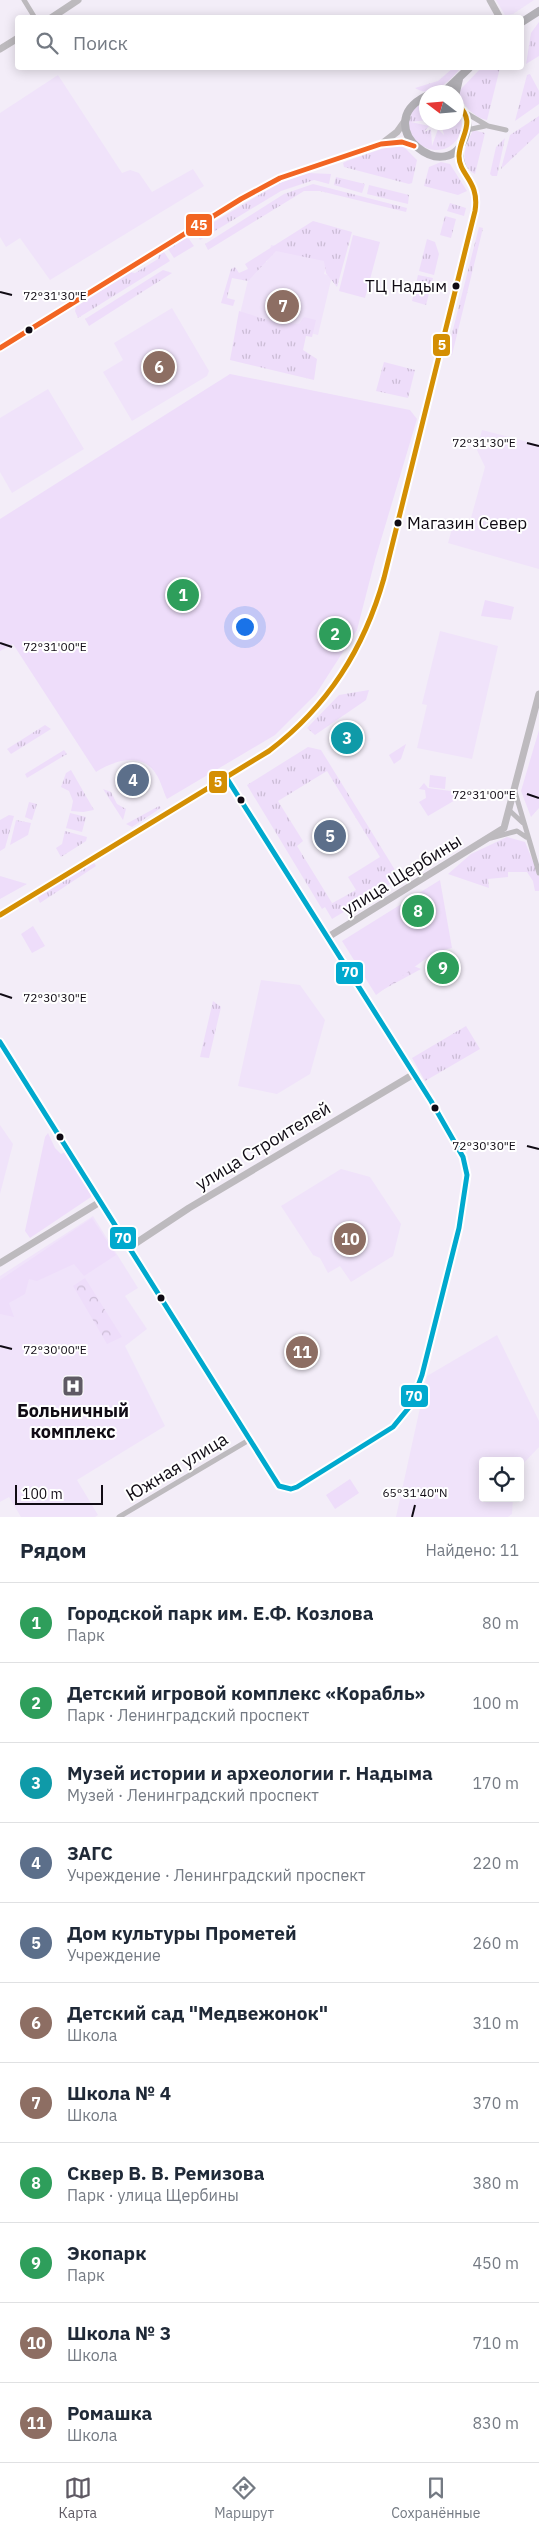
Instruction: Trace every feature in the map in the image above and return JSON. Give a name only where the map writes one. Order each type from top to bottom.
[{"type":"main road","points":[[524,21],[539,11]]},
{"type":"main road","points":[[452,85],[467,70]]},
{"type":"main road","points":[[458,85],[459,78]]},
{"type":"main road","points":[[419,101],[407,116],[407,132],[414,146],[428,155],[442,156],[455,150],[463,141],[467,130],[465,113]]},
{"type":"street","points":[[24,0],[32,15]]},
{"type":"street","points":[[56,15],[78,0]]},
{"type":"street","points":[[490,0],[498,15]]},
{"type":"street","points":[[0,49],[15,40]]},
{"type":"street","points":[[465,113],[474,120],[488,126],[506,130]]},
{"type":"street","points":[[381,144],[396,132],[407,116]]},
{"type":"street","points":[[467,130],[474,127],[488,126]]},
{"type":"street","points":[[0,915],[282,741],[319,706],[353,657],[374,613],[390,555],[475,211],[475,191],[462,166],[459,155],[463,141]]},
{"type":"street","points":[[0,348],[263,186],[289,174],[381,144],[402,142],[414,146]]},
{"type":"street","points":[[442,156],[453,159],[462,166]]},
{"type":"street","name":"улица Щербины","points":[[328,938],[491,838],[504,828],[515,792],[539,694]]},
{"type":"street","points":[[0,1042],[130,1247],[274,1481],[284,1488],[290,1489],[378,1438],[401,1420],[411,1405],[422,1375],[459,1228],[467,1186],[466,1167],[463,1157],[414,1074],[226,777]]},
{"type":"street","points":[[515,792],[539,873]]},
{"type":"street","points":[[510,811],[519,818],[525,828]]},
{"type":"street","points":[[491,838],[517,831],[528,839]]},
{"type":"street","name":"улица Строителей","points":[[130,1247],[170,1220],[414,1074]]},
{"type":"street","points":[[0,1263],[100,1202]]},
{"type":"street","name":"Южная улица","points":[[119,1517],[249,1440]]},
{"type":"shaded area","points":[[496,0],[534,0],[513,14],[505,15]]},
{"type":"shaded area","points":[[58,75],[122,173],[130,170],[139,173],[152,192],[193,169],[204,186],[50,280],[20,238],[6,247],[0,237],[0,113]]},
{"type":"shaded area","points":[[271,245],[328,259],[324,274],[332,276],[318,335],[302,331],[236,331],[253,259],[267,262]]},
{"type":"shaded area","points":[[172,308],[209,371],[207,376],[132,421],[103,372],[123,360],[114,343]]},
{"type":"shaded area","points":[[48,389],[84,449],[12,493],[0,472],[0,418]]},
{"type":"shaded area","points":[[482,430],[539,445],[539,569],[448,543],[453,525],[468,529],[485,467],[477,450]]},
{"type":"shaded area","points":[[440,631],[498,646],[472,759],[417,748],[427,705],[422,704]]},
{"type":"shaded area","points":[[261,980],[300,985],[325,1020],[310,1074],[277,1094],[238,1086]]},
{"type":"shaded area","points":[[0,1125],[13,1144],[0,1194]]},
{"type":"shaded area","points":[[341,1169],[370,1177],[401,1224],[393,1256],[351,1282],[340,1266],[328,1273],[320,1258],[313,1255],[281,1206]]},
{"type":"shaded area","name":"Больничный комплекс","points":[[93,1216],[138,1288],[125,1296],[147,1329],[125,1346],[165,1426],[77,1480],[98,1515],[95,1517],[21,1517],[9,1497],[0,1502],[0,1276]]},
{"type":"shaded area","points":[[497,1335],[539,1421],[539,1447],[524,1463],[524,1457],[479,1457],[479,1502],[513,1502],[512,1514],[508,1517],[396,1517],[427,1376]]},
{"type":"green space","points":[[539,22],[539,56],[526,64],[531,33]]},
{"type":"green space","points":[[451,70],[459,70],[444,85],[425,85],[438,81]]},
{"type":"green space","points":[[479,70],[500,70],[487,120],[482,119],[465,105],[464,86]]},
{"type":"green space","points":[[530,74],[539,91],[539,104],[515,121],[527,75]]},
{"type":"green space","points":[[419,105],[419,121],[411,122],[419,124],[419,130],[426,130],[424,132],[431,130],[432,146],[438,130],[444,135],[443,130],[461,130],[458,138],[450,146],[441,150],[422,146],[410,132],[409,122],[412,112]]},
{"type":"green space","points":[[539,116],[539,133],[501,169],[510,135]]},
{"type":"green space","points":[[473,130],[485,133],[475,174],[469,170],[465,160],[466,148]]},
{"type":"green space","points":[[505,138],[497,176],[492,176],[490,174],[496,147]]},
{"type":"green space","points":[[396,144],[403,146],[417,160],[412,183],[409,184],[344,167],[343,163],[347,161]]},
{"type":"green space","points":[[441,162],[450,164],[467,191],[458,195],[424,186],[429,167]]},
{"type":"green space","points":[[308,173],[331,174],[329,184],[314,180],[281,191],[200,240],[196,233],[277,184]]},
{"type":"green space","points":[[336,177],[365,184],[362,193],[334,185]]},
{"type":"green space","points":[[313,184],[407,208],[406,212],[320,191],[304,191],[208,250],[205,244],[284,194]]},
{"type":"green space","points":[[369,185],[409,195],[408,204],[367,194]]},
{"type":"green space","points":[[450,203],[466,208],[464,216],[447,211]]},
{"type":"green space","points":[[445,216],[456,219],[451,238],[440,235]]},
{"type":"green space","points":[[313,221],[352,232],[337,287],[326,273],[324,261],[276,251],[248,281],[232,278],[227,298],[235,300],[233,306],[221,303],[231,269],[235,267],[239,273],[248,269],[245,264]]},
{"type":"green space","points":[[479,227],[483,228],[452,355],[447,353]]},
{"type":"green space","points":[[353,235],[380,242],[365,298],[339,291]]},
{"type":"green space","points":[[186,238],[194,246],[174,258],[168,249]]},
{"type":"green space","points":[[427,239],[435,242],[439,254],[434,275],[419,271]]},
{"type":"green space","points":[[164,252],[170,261],[78,318],[75,311],[76,307],[130,272],[135,273],[158,259],[159,254]]},
{"type":"green space","points":[[163,270],[172,273],[89,326],[85,319]]},
{"type":"green space","points":[[418,275],[433,278],[426,305],[412,301]]},
{"type":"green space","points":[[239,311],[274,322],[299,324],[304,317],[316,320],[312,337],[306,336],[303,350],[317,359],[314,380],[230,360]]},
{"type":"green space","points":[[384,362],[415,370],[408,398],[376,391]]},
{"type":"green space","points":[[230,374],[410,410],[417,419],[375,560],[357,630],[316,694],[275,735],[167,799],[156,774],[143,762],[127,760],[111,764],[96,772],[13,644],[0,651],[0,519]]},
{"type":"green space","points":[[485,600],[514,607],[511,620],[481,616]]},
{"type":"green space","points":[[369,690],[366,700],[315,735],[307,728],[339,695]]},
{"type":"green space","points":[[45,725],[51,729],[11,754],[7,749]]},
{"type":"green space","points":[[539,730],[539,808],[531,817],[521,791]]},
{"type":"green space","points":[[406,744],[401,759],[394,764],[389,755]]},
{"type":"green space","points":[[308,747],[321,750],[400,878],[332,919],[325,907],[322,909],[247,785]],"holes":[[[327,771],[380,857],[348,877],[356,890],[329,905],[332,903],[297,846],[303,841],[278,801]]]},
{"type":"green space","points":[[64,750],[67,754],[27,778],[25,774]]},
{"type":"green space","points":[[71,770],[94,810],[83,812],[71,811],[73,801],[69,791],[61,787],[66,773]]},
{"type":"green space","points":[[430,775],[446,777],[445,789],[429,787]]},
{"type":"green space","points":[[424,783],[428,788],[458,792],[457,799],[428,816],[419,802],[426,798],[425,790],[419,789]]},
{"type":"green space","points":[[103,789],[111,792],[117,804],[126,809],[123,820]]},
{"type":"green space","points":[[29,802],[37,804],[32,820],[25,817]]},
{"type":"green space","points":[[159,806],[161,808],[132,827],[126,824]]},
{"type":"green space","points":[[70,813],[86,817],[82,832],[66,828]]},
{"type":"green space","points":[[9,815],[14,816],[5,848],[0,851],[0,820]]},
{"type":"green space","points":[[16,820],[31,823],[28,835],[10,845]]},
{"type":"green space","points":[[65,831],[87,837],[86,841],[61,857],[56,848],[62,844]]},
{"type":"green space","points":[[507,837],[525,842],[539,876],[539,891],[535,891],[533,881],[527,872],[508,872],[508,877],[488,879],[489,888],[448,874],[471,854]]},
{"type":"green space","points":[[93,861],[96,866],[40,903],[37,897]]},
{"type":"green space","points":[[0,876],[27,884],[0,899]]},
{"type":"green space","points":[[440,880],[452,948],[435,952],[376,995],[342,941]]},
{"type":"green space","points":[[33,926],[45,946],[32,953],[21,934]]},
{"type":"green space","points":[[387,955],[421,969],[377,993]]},
{"type":"green space","points":[[453,955],[458,972],[449,975],[447,971],[433,976],[429,965],[435,960]]},
{"type":"green space","points":[[213,1001],[221,1007],[209,1058],[200,1057]]},
{"type":"green space","points":[[466,1026],[480,1049],[425,1081],[412,1058]]},
{"type":"green space","points":[[48,1133],[55,1148],[61,1154],[67,1151],[91,1192],[91,1197],[30,1238],[25,1231],[45,1137]]},
{"type":"green space","points":[[92,1218],[116,1255],[84,1276],[74,1264],[37,1281],[29,1279],[25,1294],[9,1303],[14,1317],[0,1314],[0,1280]]},
{"type":"green space","points":[[85,1278],[122,1337],[107,1344],[73,1286]]},
{"type":"green space","points":[[350,1479],[359,1493],[335,1509],[326,1495]]},
{"type":"transit line","name":"5","points":[[0,915],[269,751],[309,715],[326,695],[354,652],[366,629],[384,578],[475,211],[475,192],[462,168],[459,156],[467,123],[464,113]]},
{"type":"transit line","name":"45","points":[[0,348],[241,199],[280,178],[381,144],[402,142],[414,146]]},
{"type":"transit line","name":"70","points":[[0,1042],[279,1486],[291,1489],[297,1487],[393,1427],[411,1405],[422,1375],[459,1228],[467,1175],[463,1157],[431,1101],[226,777]]},
{"type":"place","name":"ТЦ Надым","points":[[456,286]]},
{"type":"place","name":"Школа № 4","points":[[283,306]]},
{"type":"place","name":"Детский сад \"Медвежонок\"","points":[[159,367]]},
{"type":"place","name":"Магазин Север","points":[[398,523]]},
{"type":"place","name":"Городской парк им. Е.Ф. Козлова","points":[[183,595]]},
{"type":"place","name":"Детский игровой комплекс «Корабль»","points":[[335,634]]},
{"type":"place","name":"Музей истории и археологии г. Надыма","points":[[347,738]]},
{"type":"place","name":"ЗАГС","points":[[133,780]]},
{"type":"place","name":"Дом культуры Прометей","points":[[330,836]]},
{"type":"place","name":"Сквер В. В. Ремизова","points":[[418,911]]},
{"type":"place","name":"Экопарк","points":[[443,968]]},
{"type":"place","name":"Школа № 3","points":[[350,1239]]},
{"type":"place","name":"Ромашка","points":[[302,1352]]},
{"type":"place","name":"Больничный комплекс","points":[[73,1386]]}]
